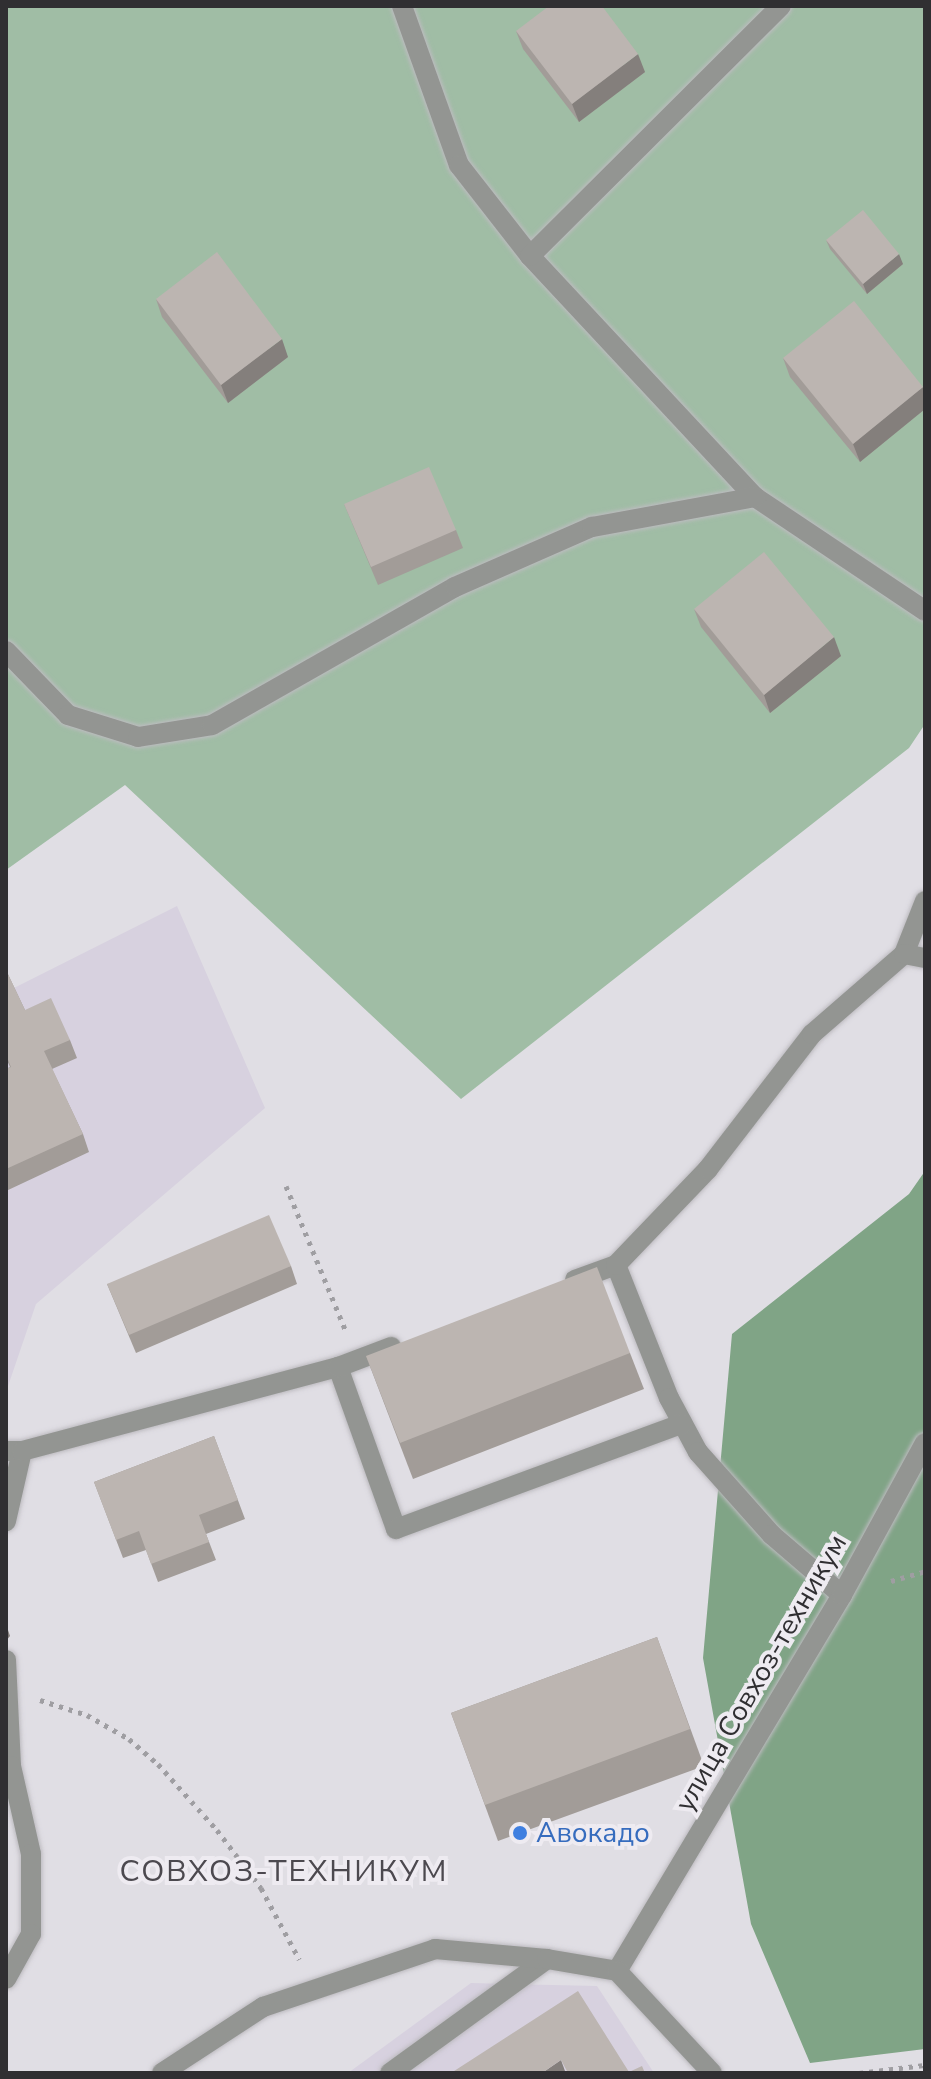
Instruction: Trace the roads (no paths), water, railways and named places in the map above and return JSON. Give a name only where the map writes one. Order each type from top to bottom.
[{"type":"street","points":[[402,6],[459,165],[530,256],[755,497],[925,611]]},
{"type":"street","points":[[530,256],[781,6]]},
{"type":"street","points":[[6,651],[68,715],[138,737],[212,725],[455,587],[592,527],[755,497]]},
{"type":"street","points":[[559,1286],[616,1265],[708,1169],[812,1034],[904,954],[925,901]]},
{"type":"street","points":[[904,954],[925,958]]},
{"type":"street","points":[[616,1265],[682,1424],[698,1452],[772,1535],[842,1595]]},
{"type":"street","points":[[6,1521],[14,1451],[338,1367],[415,1338]]},
{"type":"street","points":[[338,1367],[396,1529],[682,1424]]},
{"type":"street","name":"улица Совхоз-техникум","points":[[617,1971],[842,1595],[925,1443]]},
{"type":"street","points":[[6,1660],[11,1766],[31,1854],[31,1934],[6,1979]]},
{"type":"street","points":[[162,2073],[263,2007],[435,1949],[547,1959],[617,1971],[712,2073]]},
{"type":"street","points":[[390,2073],[547,1959]]},
{"type":"place","name":"Авокадо","points":[[520,1833]]},
{"type":"district","name":"СОВХОЗ-ТЕХНИКУМ","points":[[284,1872]]}]
